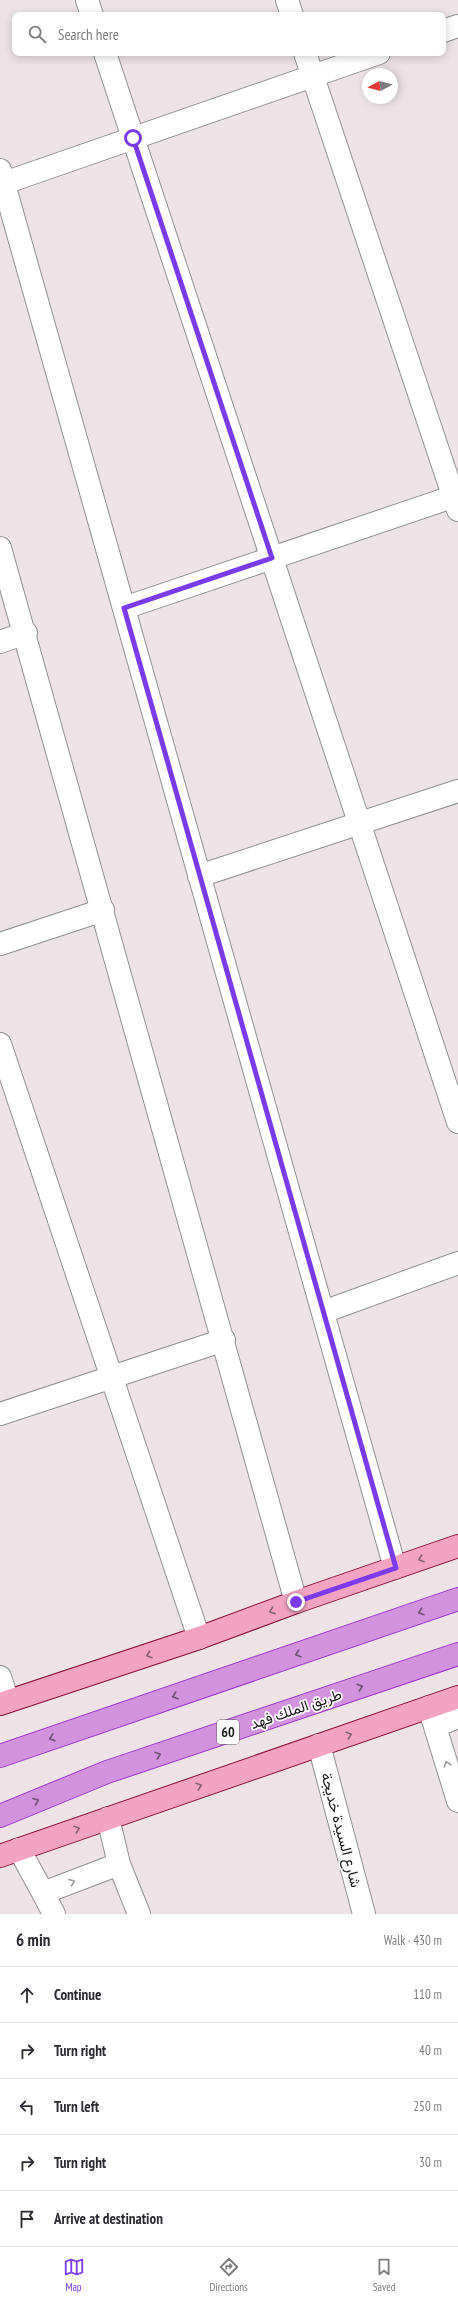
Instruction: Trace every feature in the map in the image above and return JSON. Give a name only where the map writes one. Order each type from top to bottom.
[{"type":"highway","points":[[0,1756],[458,1599]]},
{"type":"highway","name":"طريق الملك فهد","points":[[0,1816],[107,1772],[458,1654]]},
{"type":"main road","points":[[4,1702],[199,1638],[296,1602],[458,1546]]},
{"type":"main road","points":[[10,1852],[319,1745],[432,1716],[458,1697]]},
{"type":"street","points":[[87,0],[91,12]]},
{"type":"street","points":[[288,0],[291,12]]},
{"type":"street","points":[[446,30],[458,26]]},
{"type":"street","points":[[105,56],[458,1122]]},
{"type":"street","points":[[124,608],[272,558],[456,501],[306,56]]},
{"type":"street","points":[[370,56],[133,138],[2,177],[396,1568]]},
{"type":"street","points":[[0,548],[26,634],[296,1602]]},
{"type":"street","points":[[0,642],[26,634]]},
{"type":"street","points":[[199,876],[458,791]]},
{"type":"street","points":[[0,944],[103,910]]},
{"type":"street","points":[[0,1044],[199,1638]]},
{"type":"street","points":[[323,1312],[458,1263]]},
{"type":"street","points":[[0,1414],[224,1340]]},
{"type":"street","points":[[0,1677],[4,1702]]},
{"type":"street","points":[[458,1717],[432,1716],[458,1801]]},
{"type":"street","name":"شارع السيدة خديجة","points":[[319,1745],[364,1914]]},
{"type":"street","points":[[108,1818],[119,1864],[140,1914]]},
{"type":"street","points":[[10,1852],[43,1893],[54,1914]]},
{"type":"street","points":[[43,1893],[119,1864]]},
{"type":"route","points":[[133,138],[272,558],[124,608],[396,1568],[296,1602]]}]
